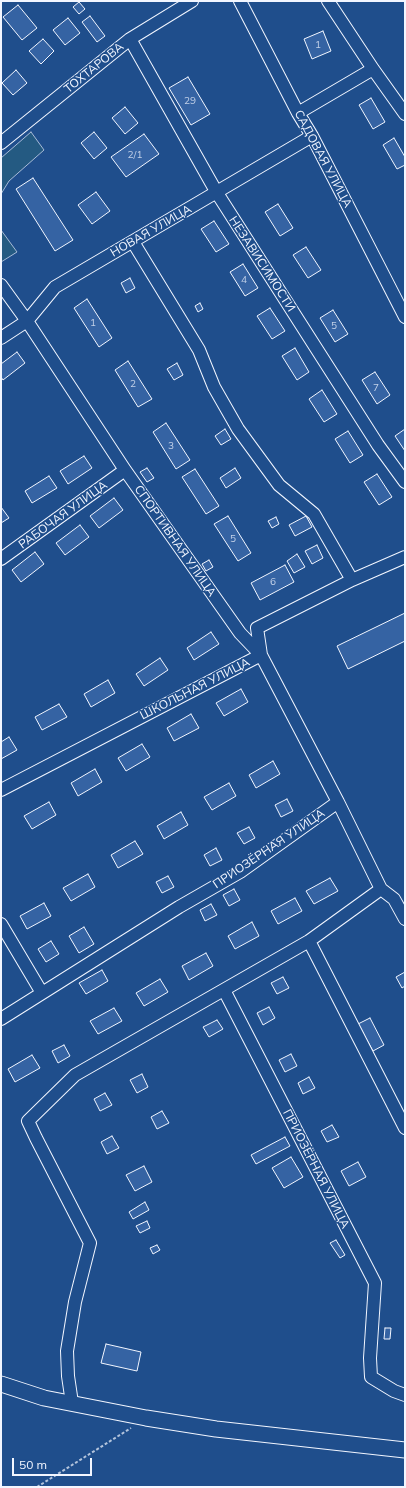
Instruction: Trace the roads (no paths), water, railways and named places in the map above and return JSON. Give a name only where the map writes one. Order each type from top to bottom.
[{"type":"main road","points":[[1,1384],[44,1398],[146,1418],[216,1429],[405,1450]]},
{"type":"street","name":"ТОХТАРОВА","points":[[1,143],[130,39],[192,1]]},
{"type":"street","name":"САДОВАЯ УЛИЦА","points":[[240,1],[298,113],[312,136],[405,317]]},
{"type":"street","points":[[328,1],[405,114]]},
{"type":"street","name":"НЕЗАВИСИМОСТИ","points":[[130,39],[217,192],[378,445],[405,482]]},
{"type":"street","points":[[298,113],[373,69]]},
{"type":"street","name":"НОВАЯ УЛИЦА","points":[[1,338],[27,321],[55,287],[312,136]]},
{"type":"street","points":[[133,242],[199,350],[214,387],[238,429],[278,485],[314,514],[352,580]]},
{"type":"street","name":"СПОРТИВНАЯ УЛИЦА","points":[[1,285],[27,321],[125,470],[240,633],[261,655],[338,802]]},
{"type":"street","name":"РАБОЧАЯ УЛИЦА","points":[[1,559],[125,470]]},
{"type":"street","name":"ШКОЛЬНАЯ УЛИЦА","points":[[1,790],[261,655],[257,628],[352,580],[405,557]]},
{"type":"street","name":"ПРИОЗЁРНАЯ УЛИЦА","points":[[1,1019],[179,907],[240,872],[338,802],[381,889]]},
{"type":"street","points":[[72,1403],[68,1376],[67,1351],[75,1302],[90,1243],[28,1121],[75,1076],[308,941],[381,889],[394,899],[405,919]]},
{"type":"street","points":[[1,924],[42,993]]},
{"type":"street","points":[[308,941],[405,1128]]},
{"type":"street","name":"ПРИОЗЁРНАЯ УЛИЦА","points":[[224,990],[375,1283],[370,1358],[371,1377],[394,1391],[405,1395]]}]
